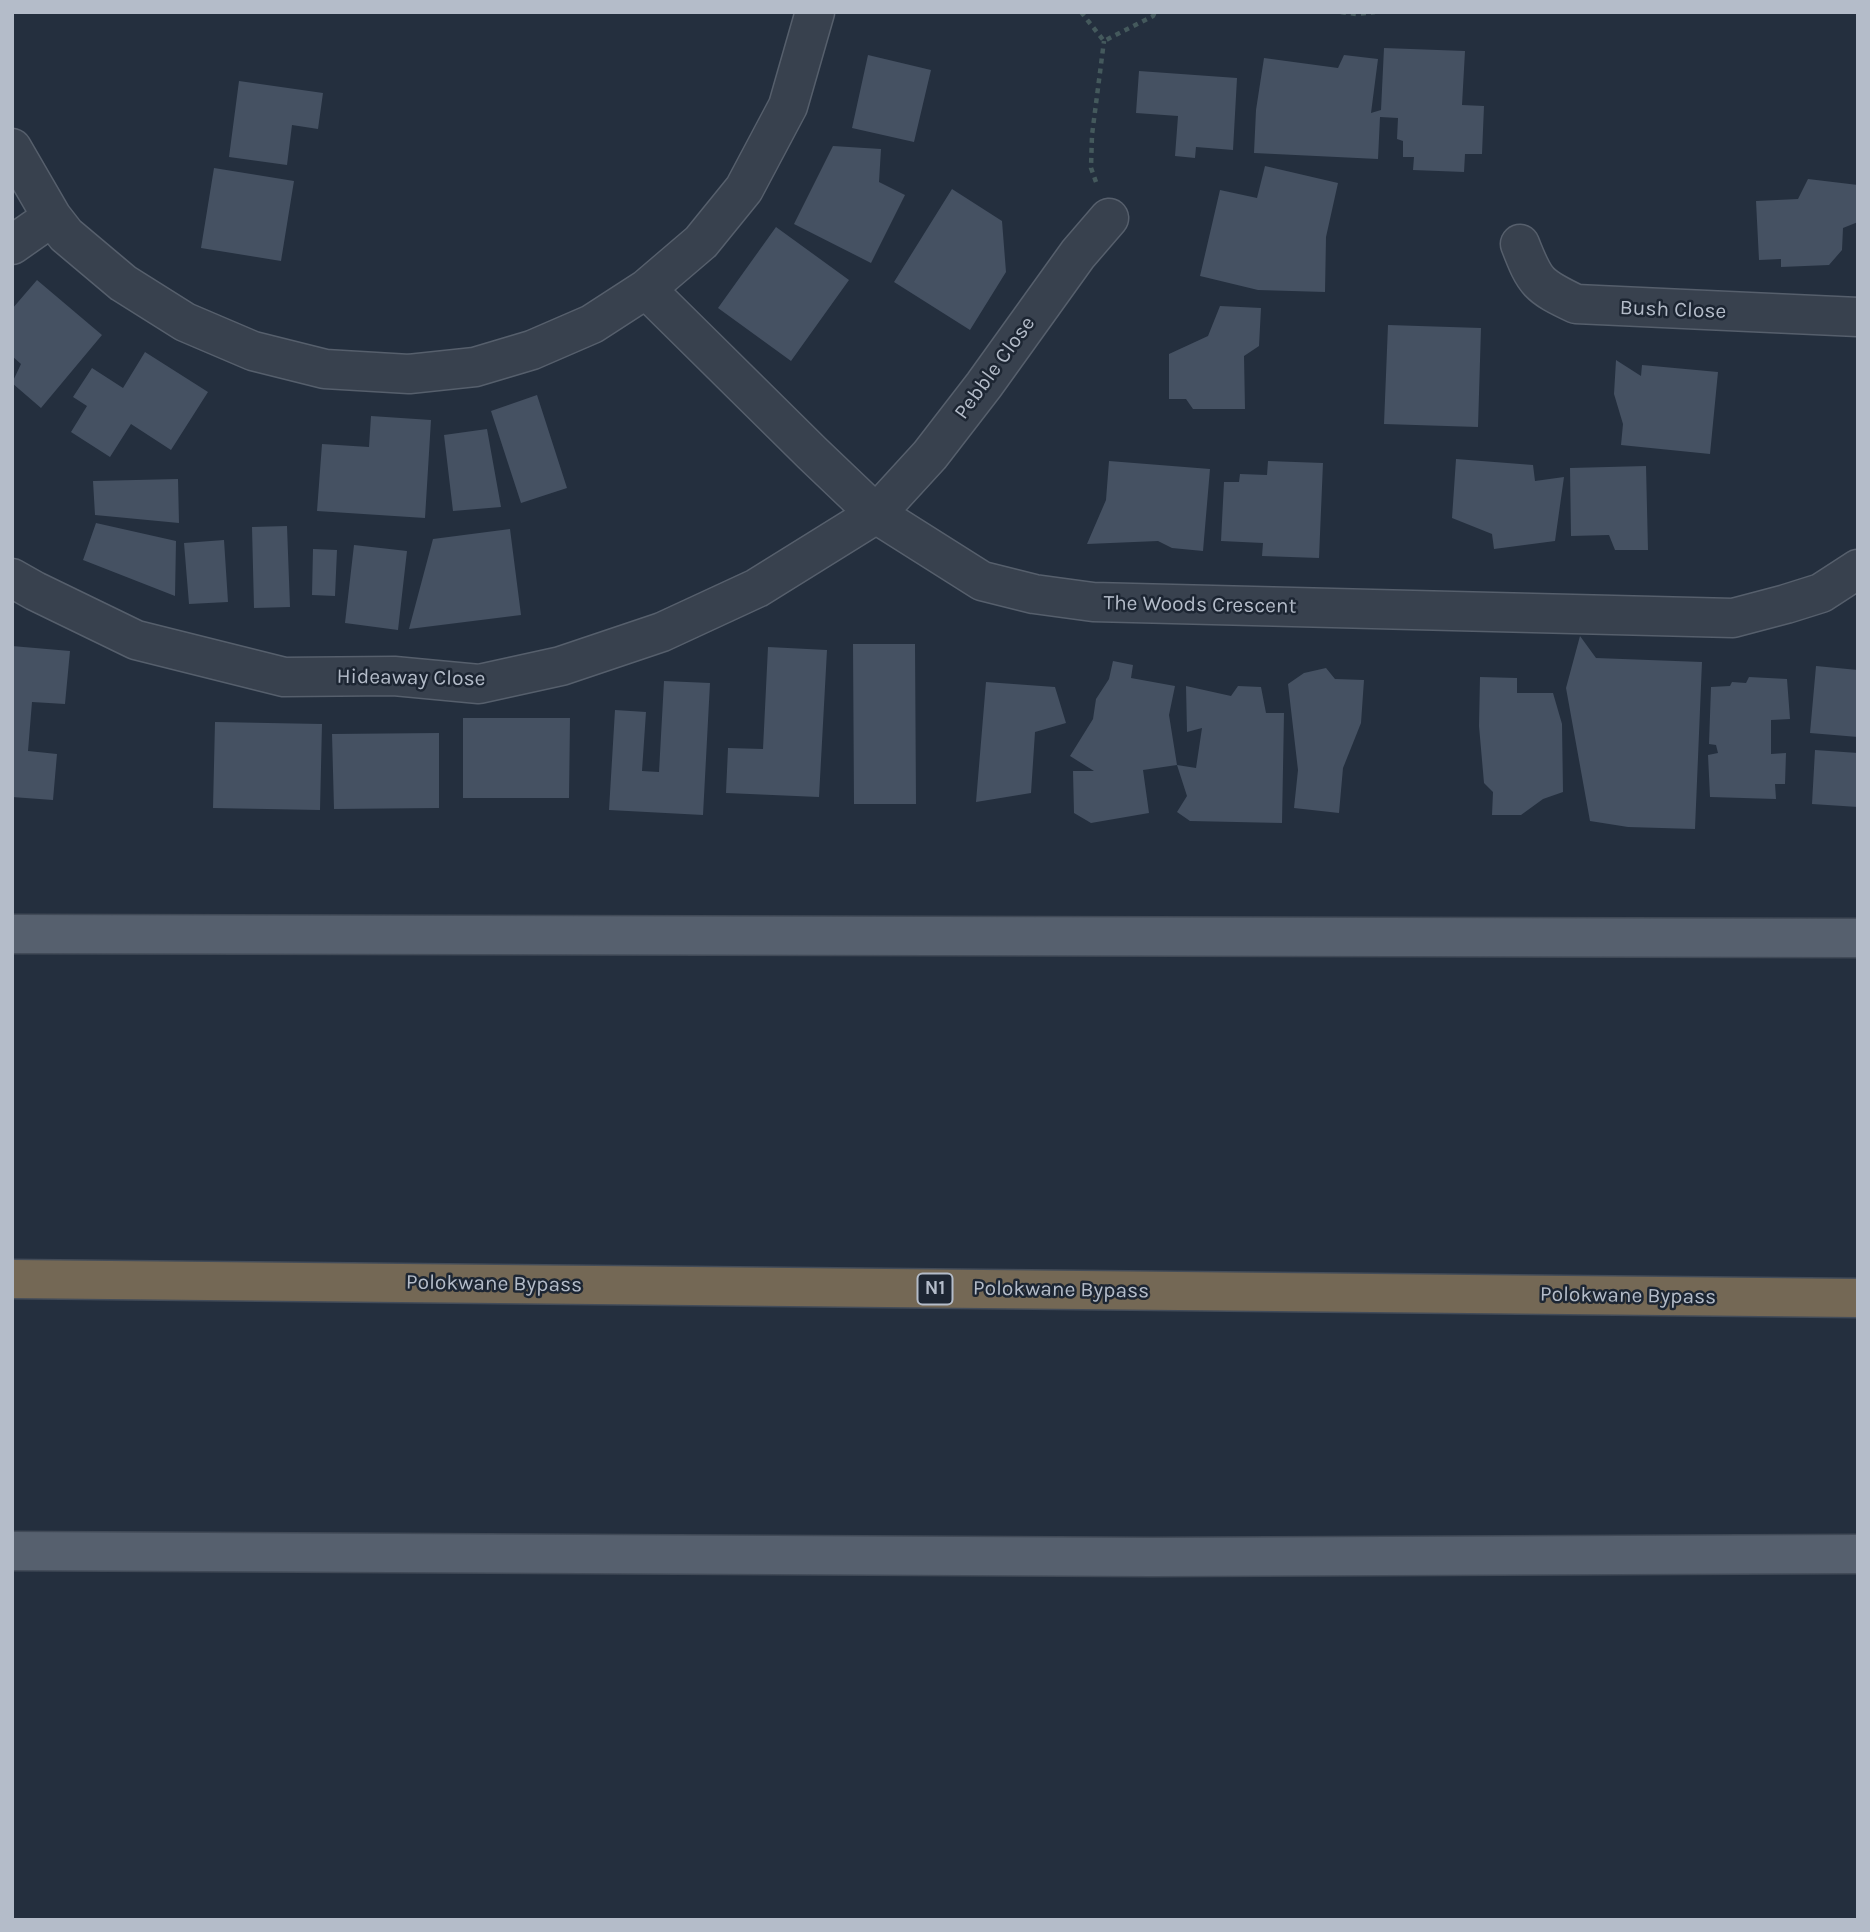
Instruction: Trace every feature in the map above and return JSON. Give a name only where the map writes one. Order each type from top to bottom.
[{"type":"highway","name":"Polokwane Bypass","points":[[12,1279],[1858,1298]]},
{"type":"main road","points":[[12,934],[1858,938]]},
{"type":"main road","points":[[12,1551],[1138,1557],[1858,1554]]},
{"type":"street","points":[[12,148],[52,217],[66,235],[123,283],[185,322],[253,351],[325,369],[410,374],[475,367],[532,350],[592,324],[646,289],[701,242],[744,189],[788,106],[815,12]]},
{"type":"street","points":[[12,244],[52,217]]},
{"type":"street","name":"Pebble Close","points":[[876,514],[930,455],[1078,254],[1109,218]]},
{"type":"street","name":"Bush Close","points":[[1520,244],[1531,273],[1547,290],[1576,304],[1858,317]]},
{"type":"street","name":"The Woods Crescent","points":[[646,289],[876,514],[982,581],[1034,594],[1093,602],[1733,618],[1821,593],[1858,569]]},
{"type":"street","name":"Hideaway Close","points":[[12,578],[136,640],[284,677],[394,676],[479,684],[561,666],[662,632],[757,588],[876,514]]},
{"type":"path","points":[[1081,12],[1104,41],[1091,135],[1091,168],[1109,218]]},
{"type":"path","points":[[1104,41],[1153,16],[1155,12]]},
{"type":"path","points":[[1341,12],[1375,12]]},
{"type":"building","points":[[1384,48],[1465,51],[1462,105],[1484,106],[1482,154],[1465,154],[1464,172],[1413,170],[1414,157],[1403,157],[1403,141],[1397,139],[1398,118],[1380,117],[1378,159],[1254,153],[1256,110],[1264,58],[1338,68],[1344,55],[1378,59],[1371,113],[1381,110]]},
{"type":"building","points":[[868,55],[931,70],[914,142],[852,128]]},
{"type":"building","points":[[1139,71],[1237,78],[1233,150],[1196,147],[1195,158],[1175,156],[1178,116],[1136,113]]},
{"type":"building","points":[[239,81],[323,93],[318,129],[292,125],[287,165],[229,157]]},
{"type":"building","points":[[833,146],[881,149],[879,182],[905,195],[871,263],[794,224]]},
{"type":"building","points":[[1265,166],[1338,183],[1326,237],[1325,292],[1258,290],[1200,276],[1220,190],[1257,198]]},
{"type":"building","points":[[214,168],[294,181],[281,261],[201,248]]},
{"type":"building","points":[[1808,179],[1858,185],[1858,222],[1843,228],[1842,250],[1829,265],[1781,267],[1781,259],[1759,260],[1756,201],[1798,199]]},
{"type":"building","points":[[952,189],[1002,221],[1006,272],[970,330],[894,282]]},
{"type":"building","points":[[776,227],[849,280],[791,361],[718,308]]},
{"type":"building","points":[[37,280],[102,335],[41,408],[12,383],[21,364],[12,356],[12,309]]},
{"type":"building","points":[[1220,306],[1261,308],[1259,346],[1244,356],[1245,409],[1193,409],[1186,399],[1169,399],[1169,354],[1208,336]]},
{"type":"building","points":[[1388,325],[1481,328],[1478,427],[1384,424]]},
{"type":"building","points":[[145,352],[208,392],[171,450],[131,424],[110,457],[71,432],[87,406],[73,397],[92,368],[123,388]]},
{"type":"building","points":[[1616,360],[1641,376],[1642,365],[1718,372],[1710,454],[1621,445],[1623,424],[1614,394]]},
{"type":"building","points":[[537,395],[567,488],[521,503],[491,411]]},
{"type":"building","points":[[371,416],[431,420],[425,518],[317,511],[322,444],[369,447]]},
{"type":"building","points":[[487,429],[501,507],[453,511],[444,435]]},
{"type":"building","points":[[1456,459],[1533,465],[1535,481],[1564,477],[1555,541],[1494,549],[1492,534],[1452,518]]},
{"type":"building","points":[[1109,461],[1210,469],[1203,551],[1172,548],[1158,541],[1087,544],[1106,500]]},
{"type":"building","points":[[1268,461],[1323,463],[1319,558],[1262,556],[1263,543],[1221,541],[1224,482],[1239,482],[1240,474],[1267,475]]},
{"type":"building","points":[[1646,466],[1648,550],[1615,550],[1609,535],[1571,536],[1570,468]]},
{"type":"building","points":[[178,479],[179,523],[95,515],[93,481]]},
{"type":"building","points":[[96,523],[176,541],[175,596],[83,560]]},
{"type":"building","points":[[287,526],[290,607],[254,608],[252,527]]},
{"type":"building","points":[[510,529],[521,615],[409,629],[433,539]]},
{"type":"building","points":[[224,540],[228,602],[189,604],[184,543]]},
{"type":"building","points":[[354,545],[407,551],[398,630],[345,623]]},
{"type":"building","points":[[313,549],[337,550],[335,596],[312,595]]},
{"type":"building","points":[[1580,636],[1596,658],[1702,662],[1695,829],[1628,827],[1590,821],[1566,688]]},
{"type":"building","points":[[853,644],[915,644],[916,804],[854,804]]},
{"type":"building","points":[[12,646],[70,651],[65,704],[32,702],[28,751],[57,754],[53,800],[12,797]]},
{"type":"building","points":[[768,647],[827,650],[819,797],[726,793],[728,748],[763,749]]},
{"type":"building","points":[[1113,661],[1133,665],[1131,678],[1175,686],[1169,715],[1177,765],[1143,770],[1149,813],[1091,823],[1074,813],[1073,771],[1094,771],[1070,756],[1093,719],[1096,699],[1109,679]]},
{"type":"building","points":[[1816,666],[1858,670],[1858,737],[1810,733]]},
{"type":"building","points":[[1326,668],[1335,679],[1364,680],[1361,723],[1343,768],[1339,813],[1294,808],[1298,770],[1288,684],[1304,673]]},
{"type":"building","points":[[1480,677],[1517,678],[1517,693],[1553,693],[1562,724],[1563,792],[1543,799],[1521,815],[1492,815],[1493,792],[1484,783],[1479,726]]},
{"type":"building","points":[[1749,677],[1787,679],[1790,719],[1771,720],[1771,754],[1786,753],[1785,784],[1775,784],[1776,799],[1710,797],[1708,755],[1718,753],[1716,745],[1709,744],[1711,687],[1730,686],[1732,682],[1746,683]]},
{"type":"building","points":[[664,681],[710,683],[703,815],[609,810],[615,710],[646,712],[642,771],[659,772]]},
{"type":"building","points":[[986,682],[1055,687],[1066,723],[1035,732],[1031,793],[976,802]]},
{"type":"building","points":[[1186,686],[1231,696],[1238,686],[1261,687],[1266,713],[1284,713],[1282,823],[1190,821],[1177,812],[1187,796],[1177,765],[1196,768],[1202,728],[1187,732]]},
{"type":"building","points":[[463,718],[570,718],[569,798],[463,798]]},
{"type":"building","points":[[215,722],[322,724],[320,810],[213,808]]},
{"type":"building","points":[[439,733],[439,808],[334,809],[332,734]]},
{"type":"building","points":[[1815,750],[1858,753],[1858,807],[1812,804]]}]
